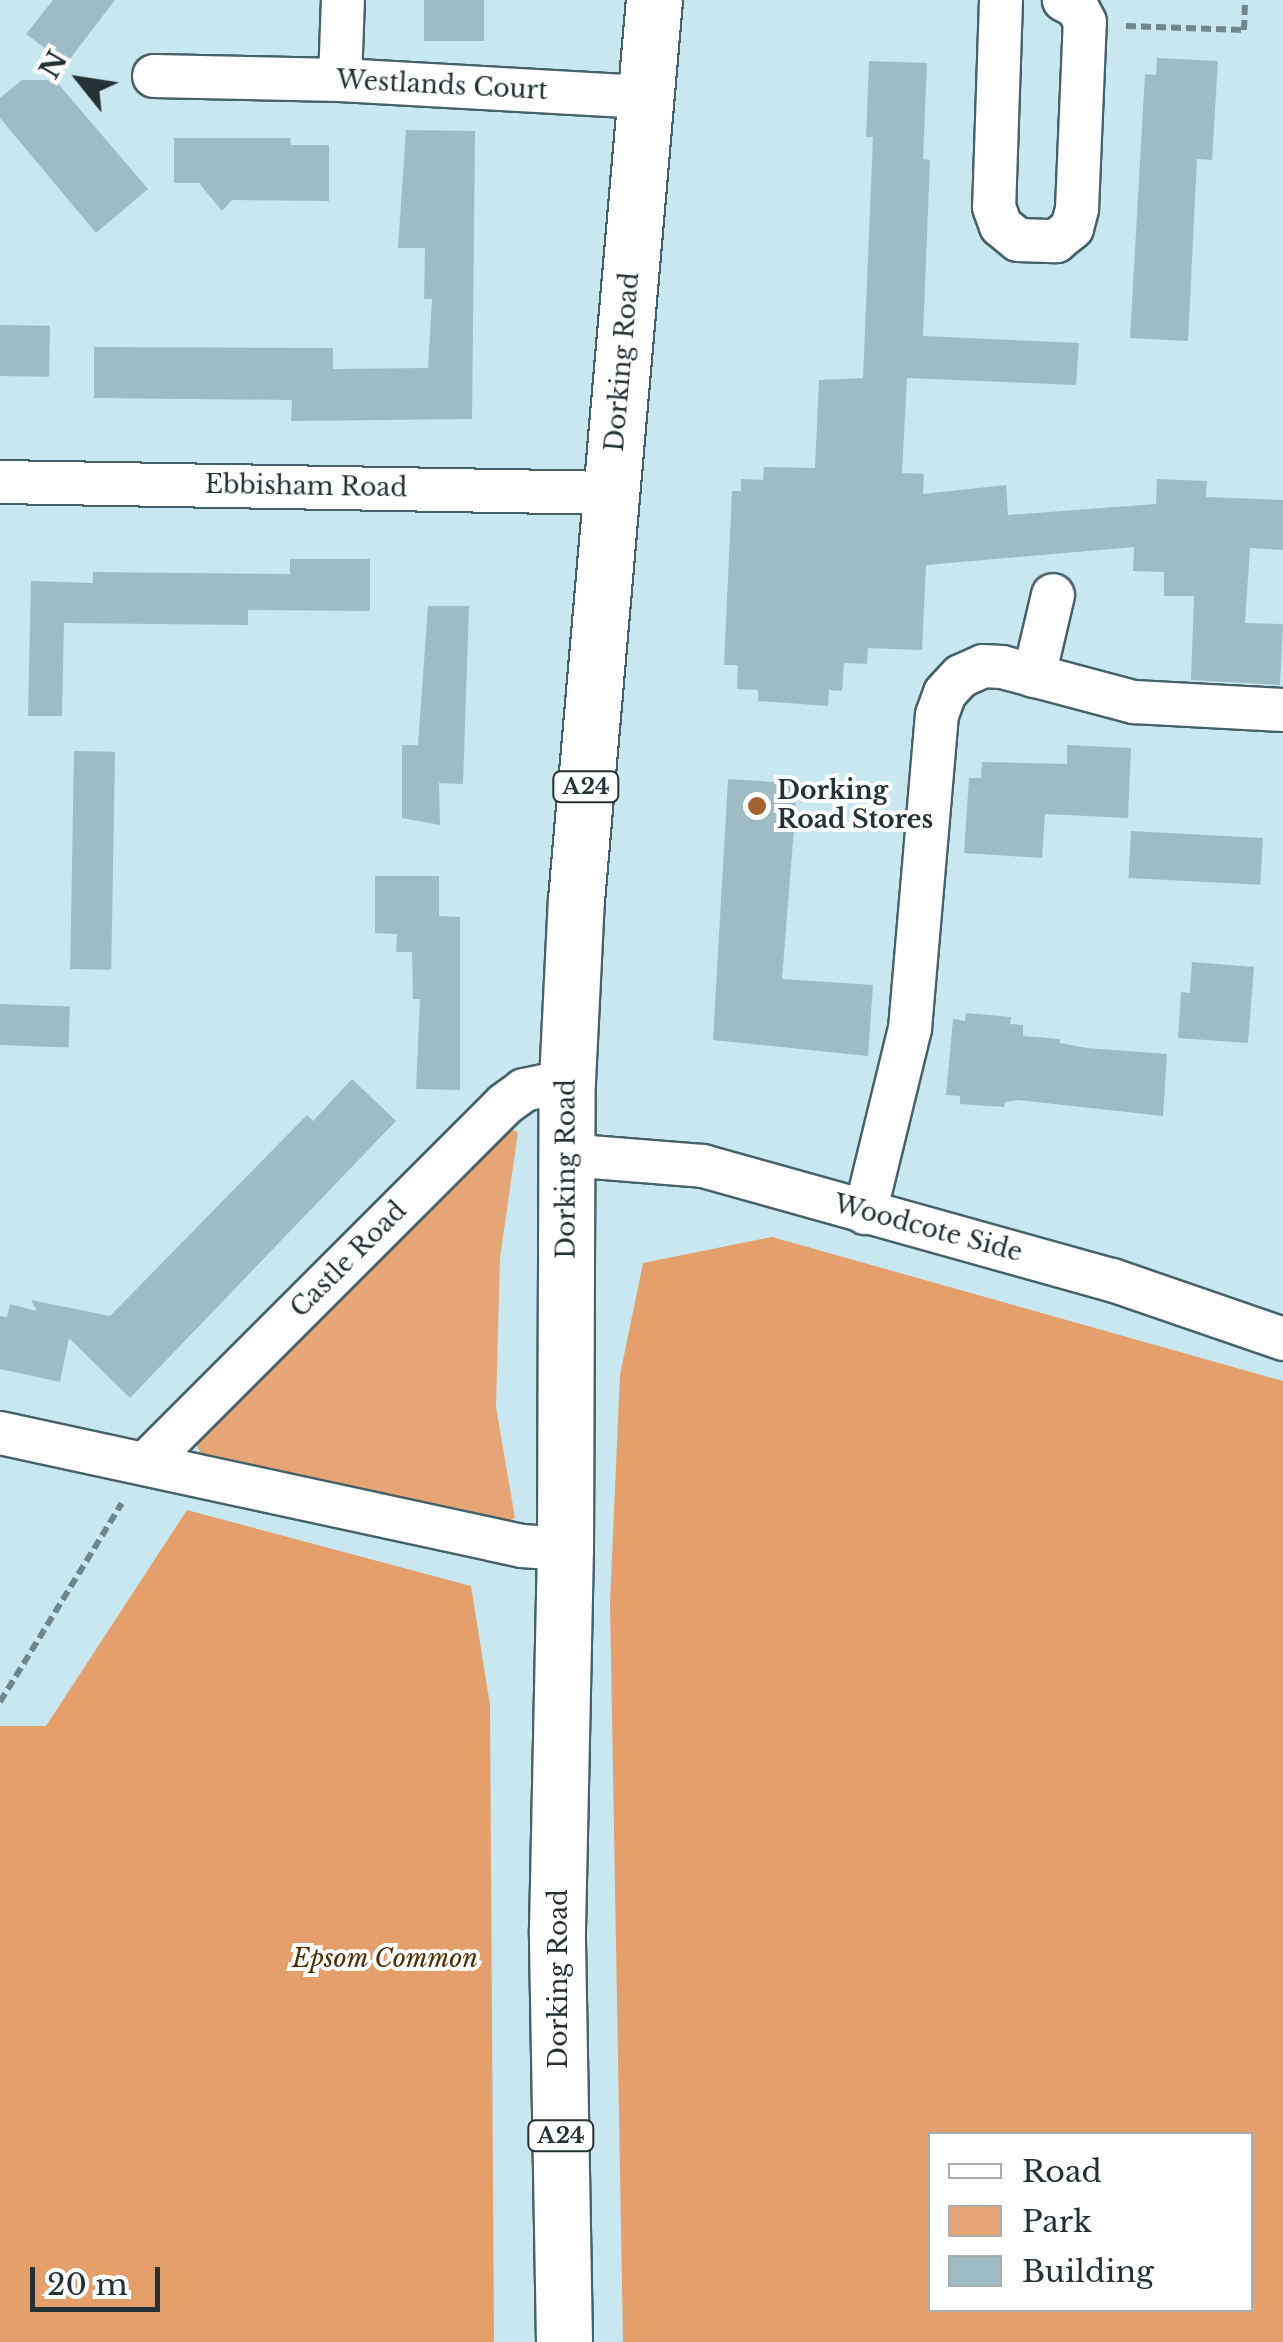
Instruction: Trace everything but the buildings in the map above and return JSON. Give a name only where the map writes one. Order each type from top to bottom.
[{"type":"highway","name":"Dorking Road","points":[[564,2342],[558,1929],[567,1082],[576,900],[654,0]]},
{"type":"street","points":[[340,80],[342,0]]},
{"type":"street","points":[[1001,0],[994,207],[1001,226],[1018,240],[1056,242],[1072,228],[1074,11]]},
{"type":"street","name":"Westlands Court","points":[[154,76],[340,80],[645,97]]},
{"type":"street","name":"Ebbisham Road","points":[[0,482],[612,493]]},
{"type":"street","points":[[1034,676],[1053,595]]},
{"type":"street","points":[[865,1212],[916,990],[938,715],[945,693],[961,676],[983,666],[1161,705],[1283,710]]},
{"type":"street","name":"Castle Road","points":[[146,1464],[505,1104],[524,1090],[567,1082]]},
{"type":"street","name":"Woodcote Side","points":[[566,1155],[704,1166],[1112,1280],[1283,1339]]},
{"type":"street","points":[[0,1432],[522,1546],[565,1550]]},
{"type":"path","points":[[1074,11],[1244,30],[1245,0]]},
{"type":"path","points":[[0,1702],[146,1464]]},
{"type":"green space","points":[[506,1127],[518,1132],[500,1258],[496,1407],[515,1518],[498,1527],[203,1458],[193,1438]]},
{"type":"green space","points":[[772,1237],[1283,1381],[1283,2342],[623,2342],[610,1602],[620,1375],[643,1263]]},
{"type":"green space","name":"Epsom Common","points":[[187,1510],[471,1586],[490,1705],[494,2342],[0,2342],[0,1726],[46,1726]]},
{"type":"place","name":"Dorking Road Stores","points":[[757,806]]}]
